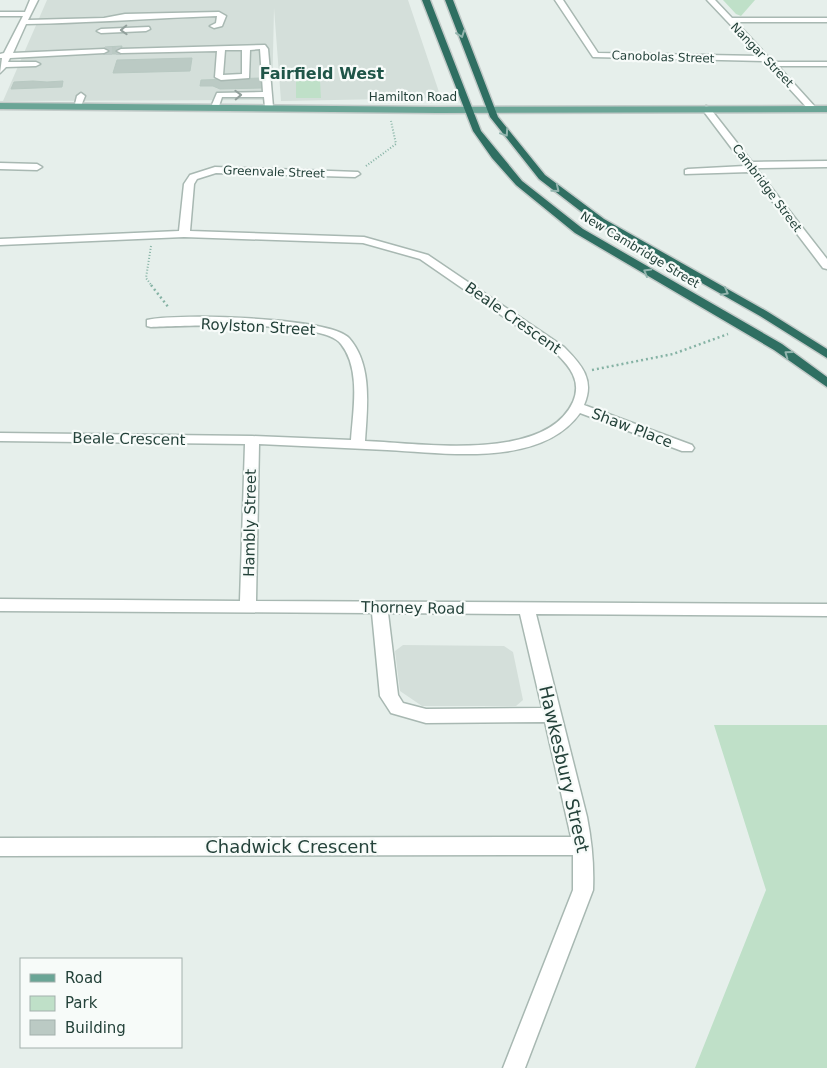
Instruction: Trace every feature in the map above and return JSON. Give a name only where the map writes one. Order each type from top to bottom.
[{"type":"highway","name":"New Cambridge Street","points":[[426,0],[442,36],[467,109],[483,140],[506,170],[560,217],[618,255],[778,347],[827,383]]},
{"type":"highway","name":"New Cambridge Street","points":[[449,0],[491,108],[508,137],[531,166],[573,202],[600,221],[764,314],[827,354]]},
{"type":"main road","name":"Hamilton Road","points":[[0,106],[827,109]]},
{"type":"street","points":[[34,0],[4,56],[1,68],[36,64]]},
{"type":"street","name":"Canobolas Street","points":[[559,0],[596,54],[768,62]]},
{"type":"street","name":"Nangar Street","points":[[711,0],[814,109]]},
{"type":"street","points":[[0,14],[27,14]]},
{"type":"street","points":[[23,22],[104,20],[125,16],[220,14],[222,16],[219,24],[214,26]]},
{"type":"street","points":[[728,20],[827,20]]},
{"type":"street","points":[[101,31],[146,29]]},
{"type":"street","points":[[221,49],[220,77],[244,77],[246,76],[246,48]]},
{"type":"street","points":[[120,51],[264,49],[269,107]]},
{"type":"street","points":[[4,56],[104,51]]},
{"type":"street","points":[[768,62],[827,64]]},
{"type":"street","points":[[215,107],[220,96],[269,94]]},
{"type":"street","points":[[77,106],[81,96]]},
{"type":"street","name":"Cambridge Street","points":[[706,109],[827,266]]},
{"type":"street","points":[[688,172],[827,164]]},
{"type":"street","points":[[0,166],[37,167]]},
{"type":"street","name":"Greenvale Street","points":[[184,234],[189,184],[193,177],[202,172],[232,170],[355,174]]},
{"type":"street","name":"Beale Crescent","points":[[0,242],[184,234],[364,240],[424,257],[560,350],[582,379],[582,393],[577,407],[563,424],[546,436],[515,445],[484,450],[252,440],[0,437]]},
{"type":"street","points":[[811,246],[827,246]]},
{"type":"street","name":"Roylston Street","points":[[151,323],[311,327],[341,336],[351,349],[359,377],[358,445]]},
{"type":"street","name":"Shaw Place","points":[[577,407],[687,448]]},
{"type":"street","name":"Hambly Street","points":[[248,606],[252,440]]},
{"type":"street","name":"Thorney Road","points":[[0,605],[827,610]]},
{"type":"street","points":[[379,607],[389,696],[397,708],[426,716],[552,715]]},
{"type":"street","name":"Hawkesbury Street","points":[[514,1068],[583,890],[583,846],[527,609]]},
{"type":"street","name":"Chadwick Crescent","points":[[0,847],[583,846]]},
{"type":"path","points":[[355,174],[396,144],[390,116]]},
{"type":"path","points":[[153,235],[146,278],[181,323]]},
{"type":"path","points":[[579,373],[674,354],[728,334]]},
{"type":"shaded area","points":[[47,0],[408,0],[441,98],[281,101],[274,8],[272,100],[3,101]]},
{"type":"shaded area","points":[[403,645],[504,646],[513,652],[523,700],[516,706],[422,706],[400,691],[395,651]]},
{"type":"green space","points":[[723,0],[755,0],[741,16],[736,14]]},
{"type":"green space","points":[[320,80],[321,98],[296,98],[296,81]]},
{"type":"green space","points":[[714,725],[827,725],[827,1068],[695,1068],[766,890]]},
{"type":"building","points":[[122,46],[120,54],[103,54],[105,47]]},
{"type":"building","points":[[192,58],[190,71],[113,73],[117,60]]},
{"type":"building","points":[[261,78],[262,88],[220,89],[213,86],[200,86],[201,80]]},
{"type":"building","points":[[63,81],[62,87],[11,89],[14,82]]},
{"type":"tunnel","points":[[104,51],[121,51]]},
{"type":"district","name":"Fairfield West","points":[[322,73]]}]
